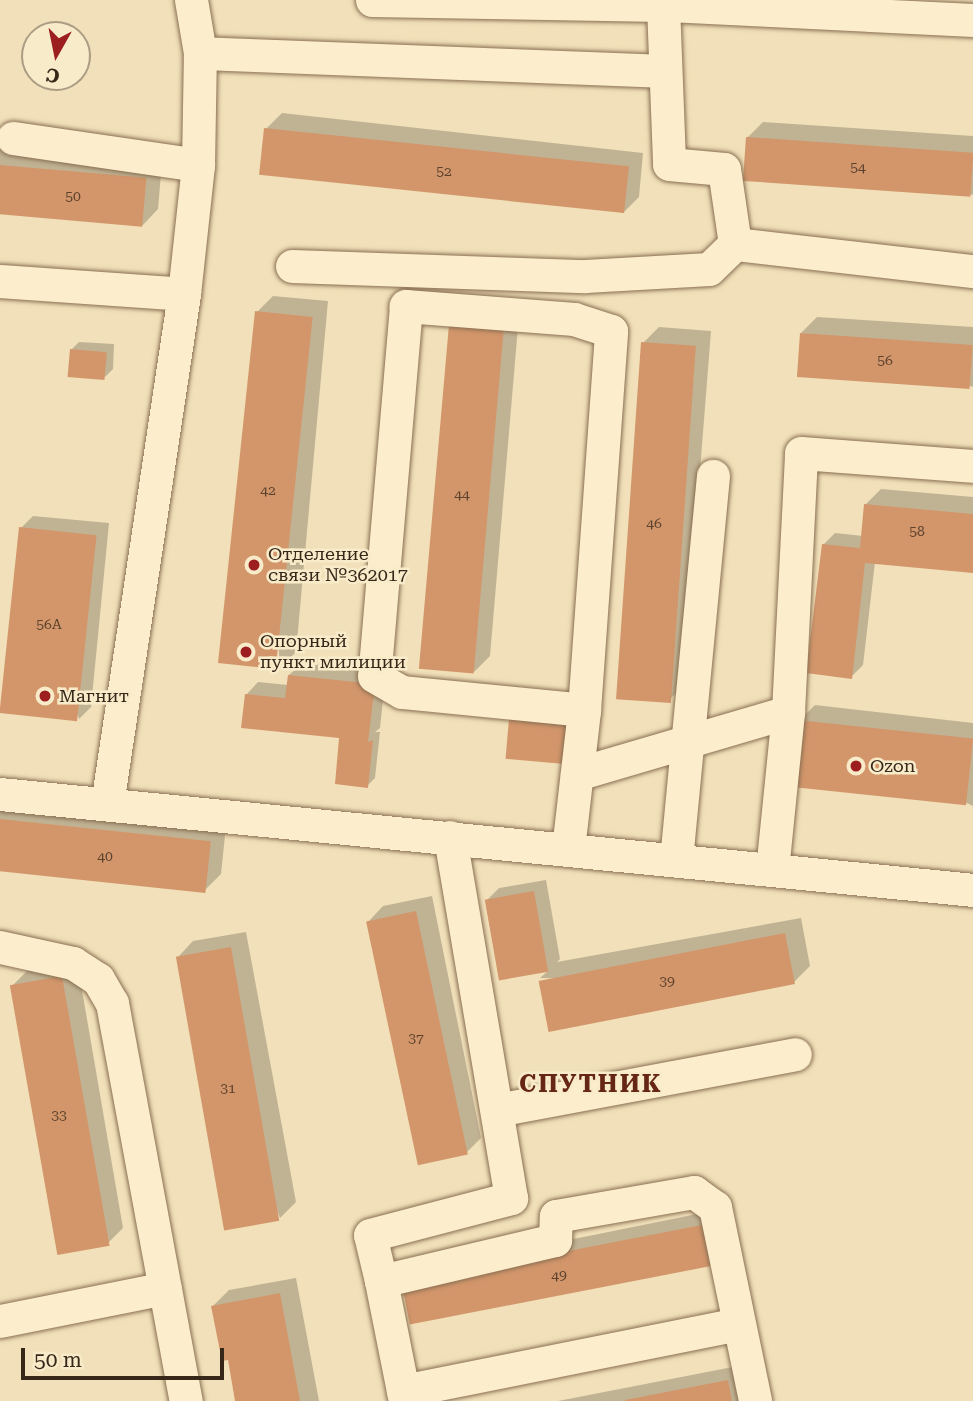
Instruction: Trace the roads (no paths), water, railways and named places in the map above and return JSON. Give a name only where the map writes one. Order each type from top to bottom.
[{"type":"street","points":[[107,804],[184,294],[198,165],[200,53],[191,0]]},
{"type":"street","points":[[372,0],[663,5],[973,20]]},
{"type":"street","points":[[663,5],[663,71],[669,164],[724,169],[735,244]]},
{"type":"street","points":[[200,53],[663,71]]},
{"type":"street","points":[[13,138],[198,165]]},
{"type":"street","points":[[292,266],[585,276],[709,270],[735,244]]},
{"type":"street","points":[[735,244],[973,271]]},
{"type":"street","points":[[0,281],[184,294]]},
{"type":"street","points":[[568,849],[584,710],[611,331],[574,319],[406,306],[374,676],[402,692],[584,710]]},
{"type":"street","points":[[772,870],[788,712],[801,453],[973,466]]},
{"type":"street","points":[[676,860],[713,476]]},
{"type":"street","points":[[577,774],[788,712]]},
{"type":"street","points":[[0,794],[973,890]]},
{"type":"street","points":[[450,837],[511,1198],[370,1236],[404,1396],[738,1324]]},
{"type":"street","points":[[0,947],[73,962],[98,979],[112,1003],[186,1401]]},
{"type":"street","points":[[497,1110],[795,1054]]},
{"type":"street","points":[[381,1281],[555,1240],[556,1216],[694,1192],[715,1207],[755,1401]]},
{"type":"street","points":[[0,1321],[165,1288]]},
{"type":"place","name":"Отделение связи №362017","points":[[254,565]]},
{"type":"place","name":"Опорный пункт милиции","points":[[246,652]]},
{"type":"place","name":"Магнит","points":[[45,696]]},
{"type":"place","name":"Ozon","points":[[856,766]]},
{"type":"district","name":"СПУТНИК","points":[[591,1085]]}]
